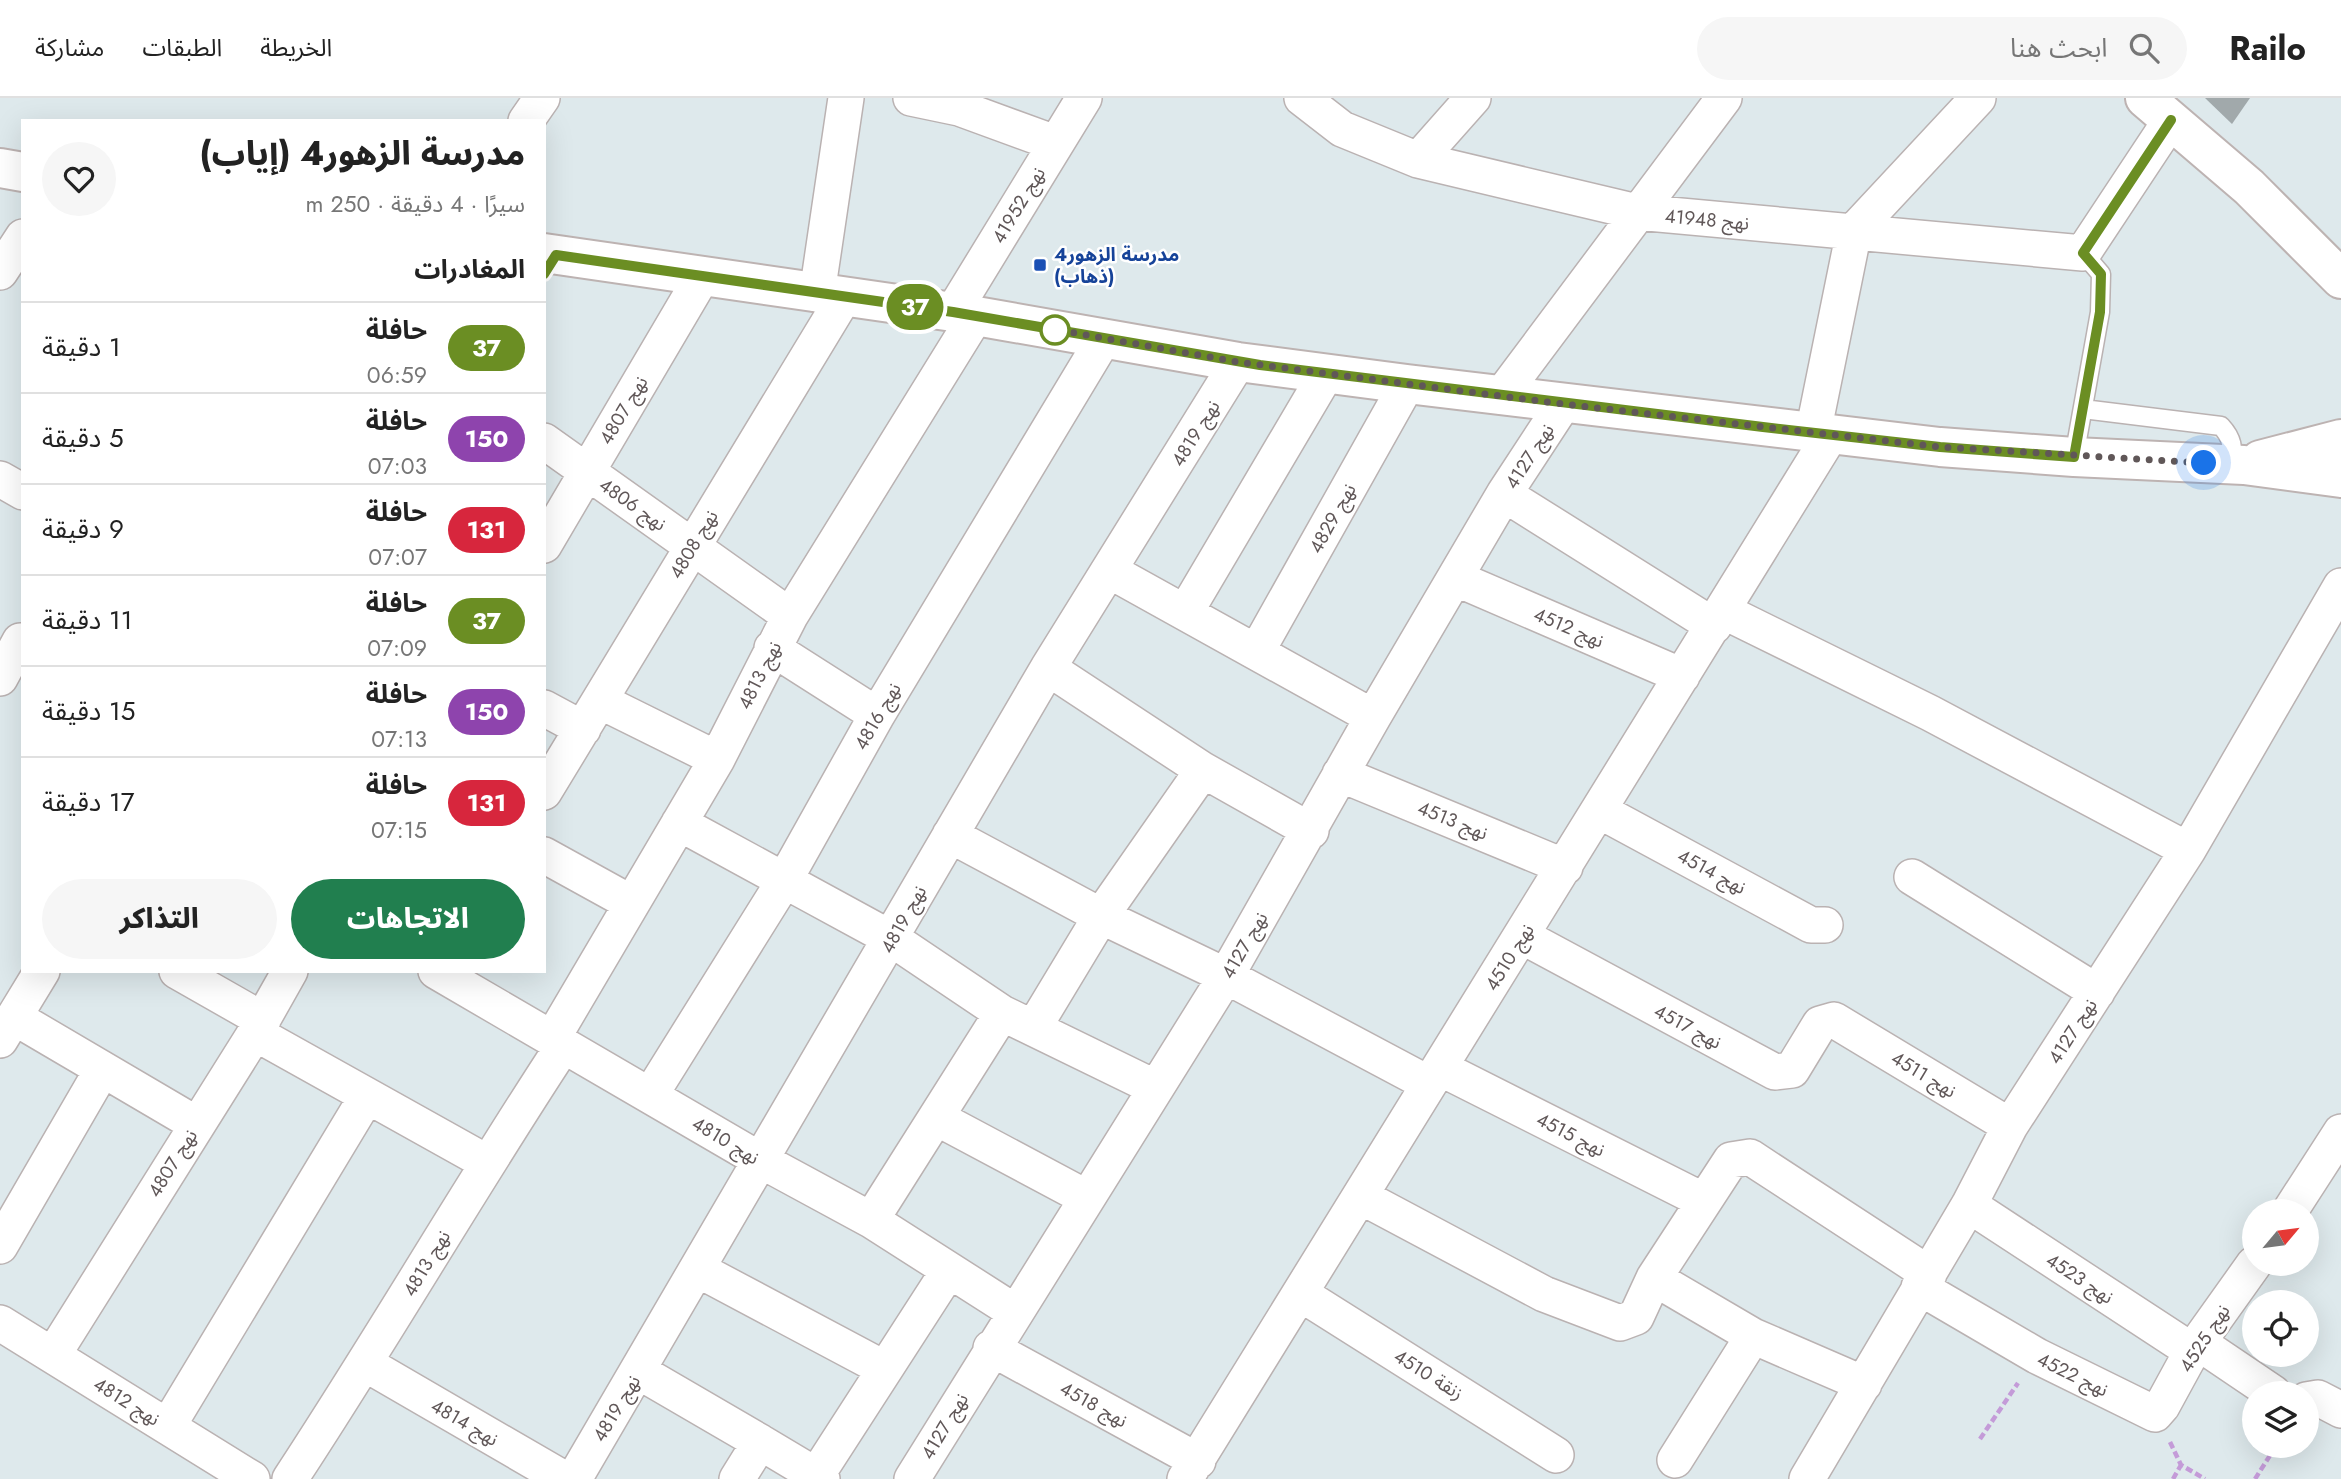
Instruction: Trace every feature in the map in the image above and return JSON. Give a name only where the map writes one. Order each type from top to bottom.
[{"type":"main road","points":[[2158,109],[2249,187],[2341,279]]},
{"type":"main road","points":[[0,168],[21,172]]},
{"type":"main road","points":[[2249,187],[2341,250]]},
{"type":"main road","points":[[548,261],[703,275],[964,314],[1238,362],[1563,404],[1822,433],[2074,457],[2237,464],[2341,478]]},
{"type":"main road","points":[[2237,464],[2341,439]]},
{"type":"street","points":[[527,119],[542,98]]},
{"type":"street","points":[[830,295],[846,98]]},
{"type":"street","points":[[911,98],[959,108],[1055,143]]},
{"type":"street","name":"نهج 41952","points":[[964,314],[1055,143],[1084,98]]},
{"type":"street","name":"نهج 41948","points":[[1301,98],[1342,129],[1418,160],[1637,212],[2083,253]]},
{"type":"street","points":[[1418,160],[1473,98]]},
{"type":"street","points":[[1502,396],[1724,98]]},
{"type":"street","points":[[1854,231],[1978,98]]},
{"type":"street","points":[[2083,253],[2158,109]]},
{"type":"street","name":"نهج 4510","points":[[1192,1470],[1719,618],[1822,433],[1854,231]]},
{"type":"street","points":[[0,272],[21,240]]},
{"type":"street","name":"نهج 4807","points":[[546,542],[703,275]]},
{"type":"street","name":"نهج 4808","points":[[546,789],[692,545],[830,295]]},
{"type":"street","name":"نهج 4813","points":[[290,1479],[366,1364],[557,1043],[631,903],[717,759],[790,615],[964,314]]},
{"type":"street","name":"نهج 4816","points":[[651,1094],[784,881],[877,715],[1104,338]]},
{"type":"street","name":"نهج 4819","points":[[574,1479],[1048,668],[1238,362]]},
{"type":"street","points":[[1186,611],[1325,374]]},
{"type":"street","name":"نهج 4829","points":[[1257,651],[1406,384]]},
{"type":"street","name":"نهج 4127","points":[[912,1479],[991,1348],[1226,976],[1311,831],[1340,774],[1504,494],[1563,404]]},
{"type":"street","name":"نهج 4806","points":[[546,442],[790,615]]},
{"type":"street","points":[[0,479],[21,491]]},
{"type":"street","points":[[1504,494],[1719,618],[1930,713],[2188,850]]},
{"type":"street","points":[[1110,571],[1373,717]]},
{"type":"street","name":"نهج 4512","points":[[1455,579],[1682,676]]},
{"type":"street","name":"نهج 4127","points":[[1807,1479],[1969,1205],[2010,1126],[2188,850],[2341,586]]},
{"type":"street","points":[[0,678],[14,638]]},
{"type":"street","points":[[772,648],[877,715]]},
{"type":"street","points":[[1048,668],[1203,770],[1311,831]]},
{"type":"street","points":[[546,708],[592,715],[717,759]]},
{"type":"street","points":[[1034,1027],[1101,916],[1203,770]]},
{"type":"street","name":"نهج 4513","points":[[1340,774],[1565,867]]},
{"type":"street","name":"نهج 4514","points":[[1600,811],[1811,925],[1825,925]]},
{"type":"street","points":[[679,823],[892,939],[1002,1013],[1156,1087]]},
{"type":"street","name":"نهج 4515","points":[[950,835],[1101,916],[1434,1076],[1702,1200]]},
{"type":"street","points":[[546,856],[631,903]]},
{"type":"street","points":[[1913,877],[2097,992]]},
{"type":"street","name":"نهج 4517","points":[[1522,936],[1775,1072],[1792,1070],[1820,1024],[1828,1020],[1838,1022]]},
{"type":"street","points":[[41,973],[7,1028],[102,1070],[196,1124]]},
{"type":"street","points":[[180,973],[367,1096],[486,1162]]},
{"type":"street","name":"نهج 4807","points":[[53,1355],[259,1027],[289,973]]},
{"type":"street","name":"نهج 4810","points":[[439,973],[762,1161],[871,1220],[1015,1312]]},
{"type":"street","points":[[871,1220],[1002,1013]]},
{"type":"street","name":"نهج 4511","points":[[1838,1022],[2010,1126]]},
{"type":"street","points":[[0,1246],[102,1070]]},
{"type":"street","points":[[168,1426],[367,1096]]},
{"type":"street","points":[[937,1118],[1087,1198]]},
{"type":"street","points":[[2302,1199],[2329,1173],[2341,1132]]},
{"type":"street","name":"نهج 4522","points":[[1702,1200],[1731,1160],[1750,1157],[1924,1281],[2037,1356],[2155,1414]]},
{"type":"street","points":[[1360,1196],[1544,1294],[1620,1324],[1636,1317],[1654,1278],[1702,1200]]},
{"type":"street","name":"نهج 4523","points":[[1969,1205],[2253,1381]]},
{"type":"street","points":[[698,1269],[885,1369]]},
{"type":"street","points":[[638,1371],[819,1477],[949,1270]]},
{"type":"street","name":"نهج 4525","points":[[2155,1414],[2195,1347],[2245,1276]]},
{"type":"street","points":[[1654,1278],[1753,1336],[1864,1384]]},
{"type":"street","name":"زنقة 4510","points":[[1301,1294],[1556,1455]]},
{"type":"street","name":"نهج 4812","points":[[0,1324],[252,1479]]},
{"type":"street","points":[[1675,1460],[1753,1336]]},
{"type":"street","name":"نهج 4518","points":[[991,1348],[1192,1470]]},
{"type":"street","name":"نهج 4814","points":[[366,1364],[564,1479]]},
{"type":"street","points":[[2319,1399],[2341,1410]]},
{"type":"street","points":[[737,1479],[760,1442]]},
{"type":"lane","points":[[2074,457],[2100,312],[2101,274],[2083,253]]},
{"type":"lane","points":[[2083,409],[2221,426],[2230,436],[2237,464]]},
{"type":"path","points":[[1980,1438],[2037,1356]]},
{"type":"path","points":[[2155,1414],[2181,1465],[2205,1479]]},
{"type":"path","points":[[2255,1479],[2268,1458]]},
{"type":"path","points":[[2173,1479],[2181,1465]]},
{"type":"bus line","name":"37","points":[[546,271],[556,255],[953,312],[1260,365],[1763,427],[1940,447],[2074,457],[2100,312],[2101,274],[2083,253],[2171,120]]},
{"type":"place","name":"مدرسة الزهور4 (ذهاب)","points":[[1040,265]]},
{"type":"route","points":[[1055,330],[1052,329],[1238,362],[1563,404],[1940,447],[2204,463]]}]
